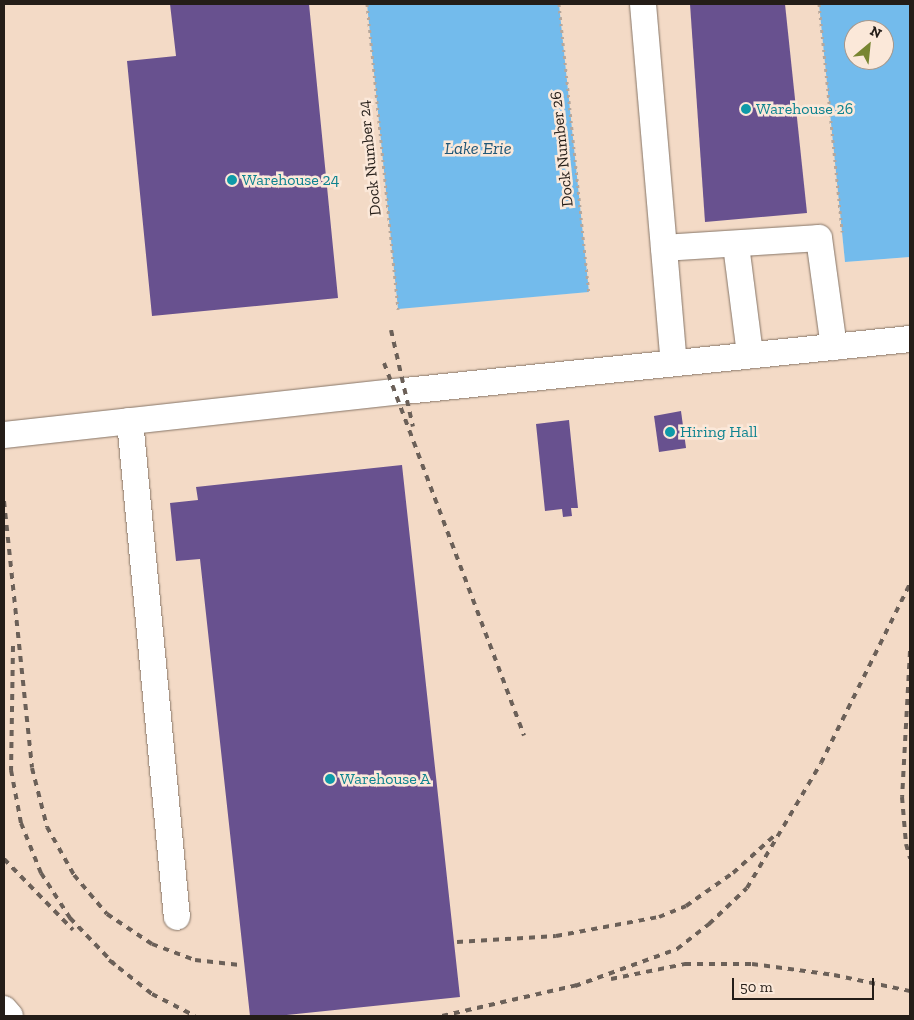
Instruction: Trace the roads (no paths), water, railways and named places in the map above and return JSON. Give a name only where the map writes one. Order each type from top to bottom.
[{"type":"street","points":[[643,4],[674,362]]},
{"type":"street","points":[[664,248],[736,245],[819,238],[834,347]]},
{"type":"street","points":[[736,245],[750,355]]},
{"type":"street","points":[[4,435],[674,362],[910,339]]},
{"type":"street","points":[[130,421],[177,918]]},
{"type":"street","points":[[4,1009],[10,1016]]},
{"type":"water","name":"Lake Erie","points":[[367,4],[559,4],[589,292],[398,309]]},
{"type":"water","points":[[819,4],[910,4],[910,257],[845,262]]},
{"type":"railway","points":[[391,330],[413,427]]},
{"type":"railway","points":[[384,363],[524,736]]},
{"type":"railway","points":[[4,501],[32,768],[47,827],[74,875],[107,914],[152,944],[195,960],[240,965]]},
{"type":"railway","points":[[575,986],[677,949],[709,924],[747,888],[821,763],[910,584]]},
{"type":"railway","points":[[13,646],[11,770],[21,823],[41,873],[70,918],[115,965]]},
{"type":"railway","points":[[910,651],[902,797],[906,844],[910,858]]},
{"type":"railway","points":[[457,942],[556,936],[659,917],[686,906],[733,873],[774,836]]},
{"type":"railway","points":[[4,859],[73,930]]},
{"type":"railway","points":[[109,960],[152,994],[195,1016]]},
{"type":"railway","points":[[611,979],[685,964],[752,964],[834,975],[910,991]]},
{"type":"railway","points":[[442,1016],[582,984]]},
{"type":"place","name":"Warehouse 26","points":[[746,109]]},
{"type":"place","name":"Warehouse 24","points":[[232,180]]},
{"type":"place","name":"Hiring Hall","points":[[670,432]]},
{"type":"place","name":"Warehouse A","points":[[330,779]]}]
